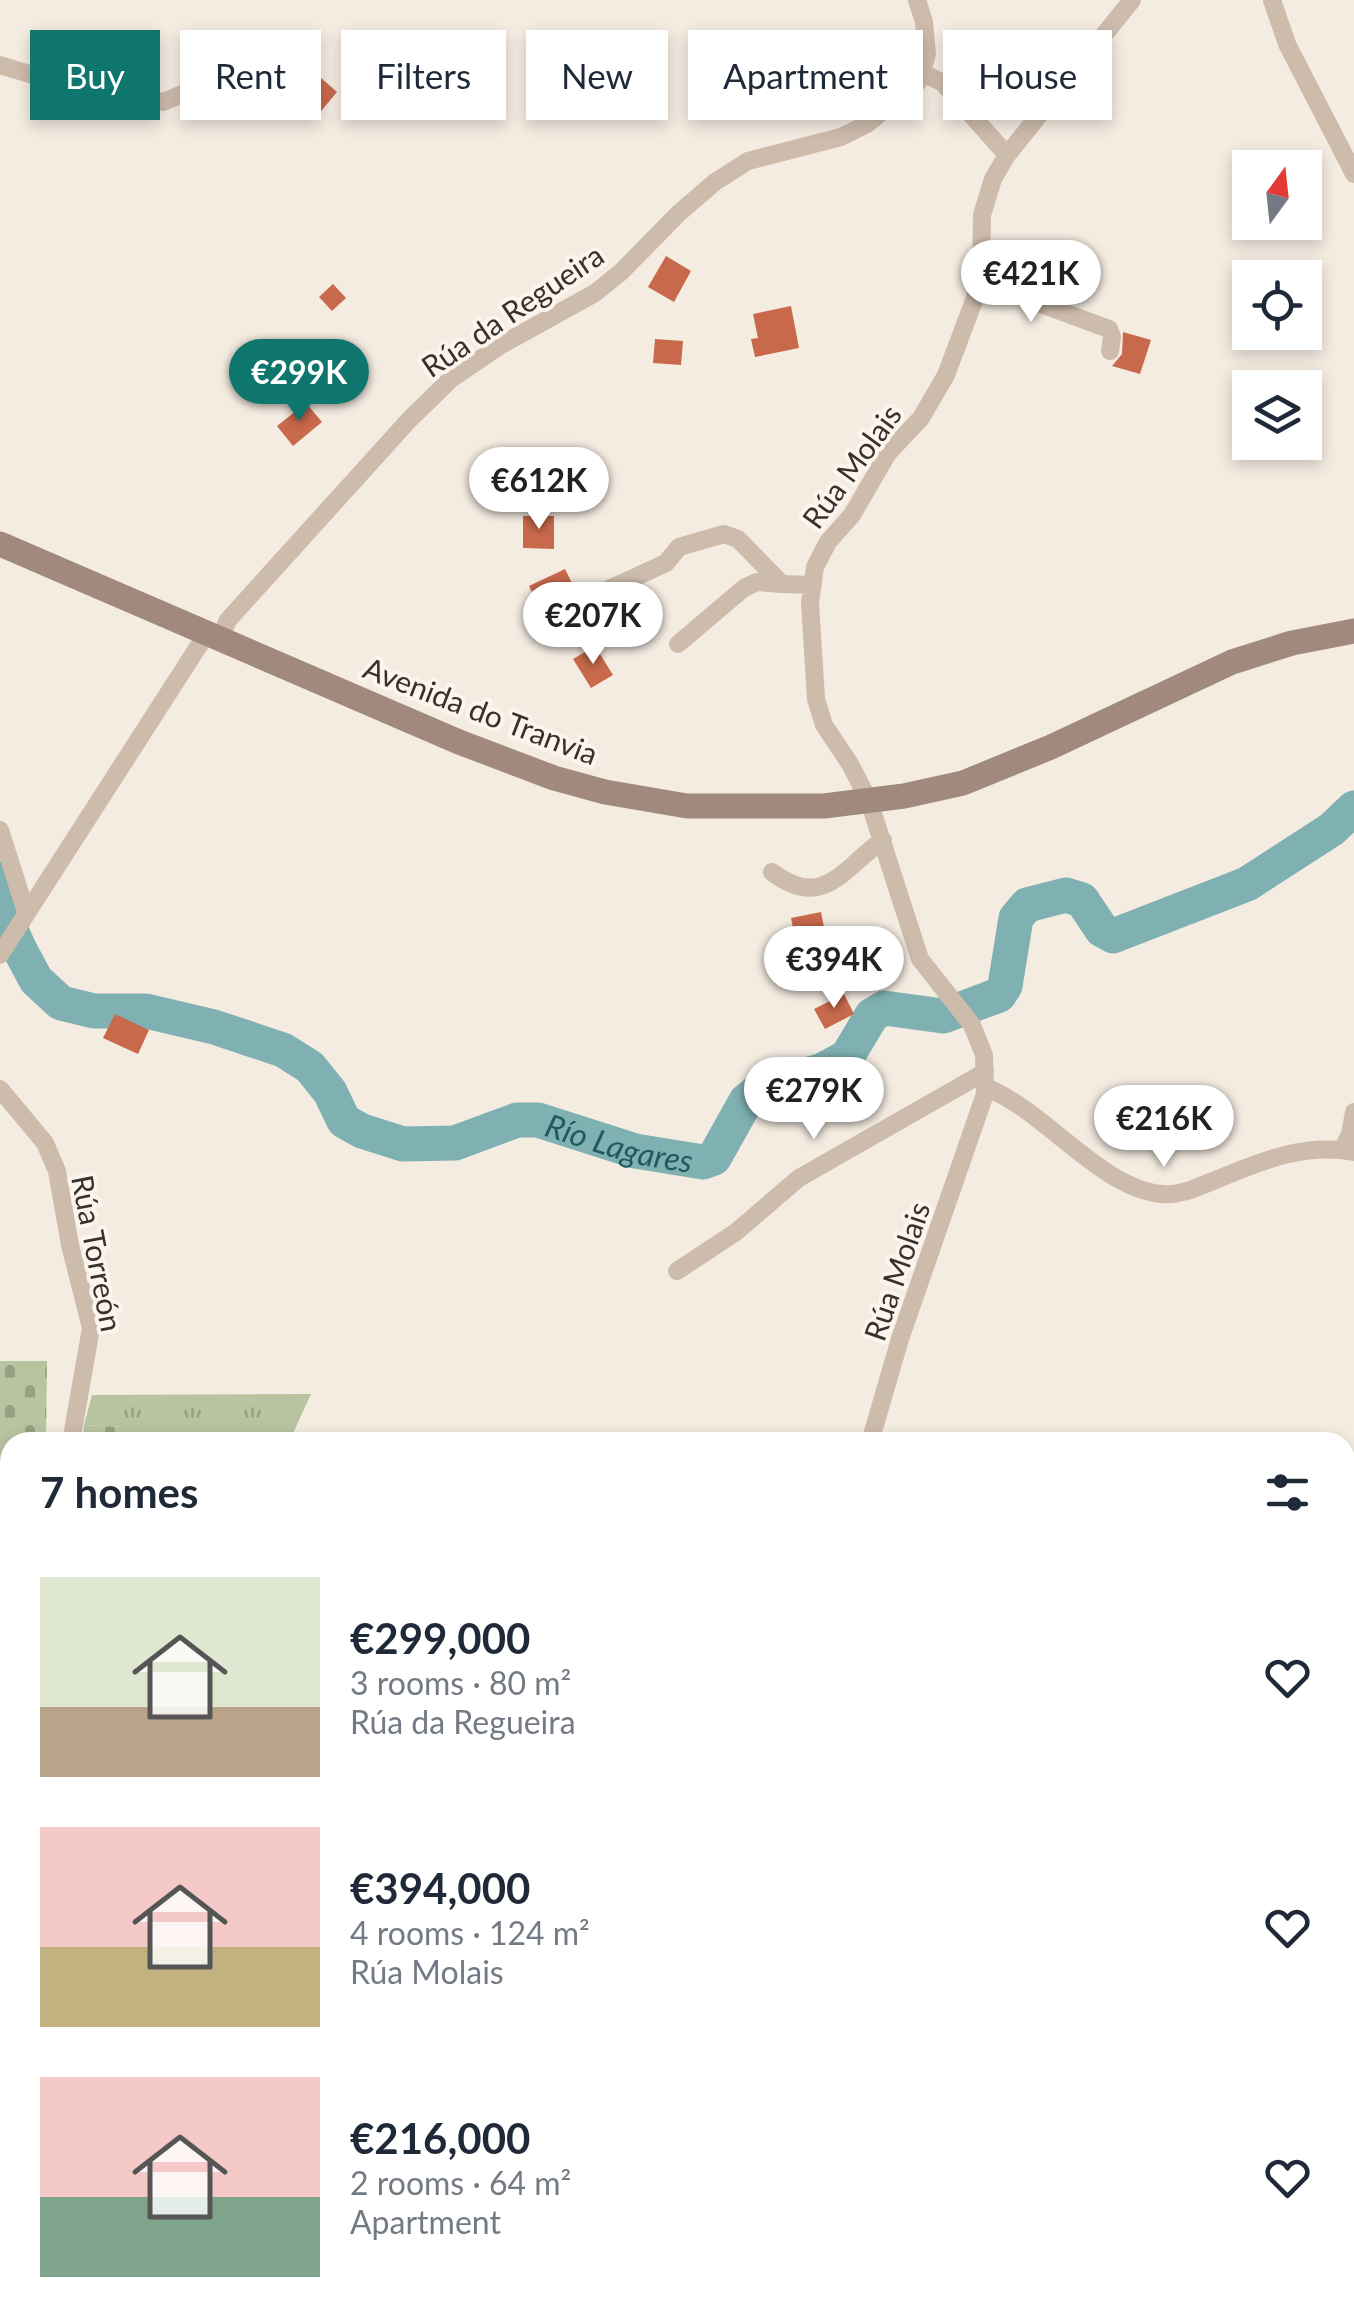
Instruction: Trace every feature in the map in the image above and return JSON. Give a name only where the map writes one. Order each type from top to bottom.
[{"type":"main road","name":"Avenida do Tranvia","points":[[0,544],[459,742],[554,778],[605,792],[687,806],[824,806],[964,783],[1232,662],[1292,643],[1354,631]]},
{"type":"street","points":[[917,0],[928,54],[923,69]]},
{"type":"street","name":"Rúa Molais","points":[[873,1432],[985,1080],[984,1054],[972,1024],[920,959],[910,938],[869,801],[824,724],[816,700],[810,603],[815,567],[828,542],[852,515],[888,453],[920,418],[946,375],[981,282],[982,215],[993,179],[1007,155],[1132,0]]},
{"type":"street","points":[[1272,0],[1287,44],[1354,174]]},
{"type":"street","points":[[0,65],[163,102],[180,95]]},
{"type":"street","points":[[923,72],[943,82],[1007,155]]},
{"type":"street","name":"Rúa da Regueira","points":[[2,952],[213,635],[408,420],[451,378],[501,345],[595,293],[678,213],[748,161],[841,137],[872,120]]},
{"type":"street","points":[[981,282],[1108,330],[1112,337],[1110,351]]},
{"type":"street","points":[[604,592],[666,563],[679,547],[724,534],[738,539],[782,584]]},
{"type":"street","points":[[678,644],[744,588],[757,582],[812,586]]},
{"type":"street","points":[[0,830],[26,912]]},
{"type":"street","points":[[772,872],[793,886],[828,884],[846,874],[883,840]]},
{"type":"street","points":[[677,1270],[736,1232],[799,1178],[985,1080],[1083,1156],[1126,1181],[1161,1194],[1191,1190],[1273,1156],[1313,1149],[1348,1151],[1354,1112]]},
{"type":"street","name":"Rúa Torreón","points":[[0,1089],[45,1144],[57,1171],[91,1328],[73,1432]]},
{"type":"green space","points":[[0,1361],[47,1361],[46,1432],[0,1432]]},
{"type":"green space","points":[[311,1394],[294,1432],[126,1432],[126,1427],[84,1425],[92,1395]]},
{"type":"green space","points":[[84,1425],[127,1427],[127,1432],[83,1432]]},
{"type":"building","points":[[321,78],[337,92],[321,111]]},
{"type":"building","points":[[666,256],[691,271],[674,302],[648,287]]},
{"type":"building","points":[[333,284],[346,298],[332,311],[319,297]]},
{"type":"building","points":[[791,306],[799,348],[755,357],[751,339],[758,338],[753,314]]},
{"type":"building","points":[[1123,332],[1151,340],[1140,374],[1112,366],[1122,354]]},
{"type":"building","points":[[655,339],[683,341],[681,365],[653,363]]},
{"type":"building","points":[[306,403],[322,422],[293,446],[277,426]]},
{"type":"building","points":[[523,516],[554,516],[554,549],[523,548]]},
{"type":"building","points":[[565,569],[578,595],[541,612],[529,586]]},
{"type":"building","points":[[595,646],[613,675],[591,688],[573,659]]},
{"type":"building","points":[[821,912],[827,942],[797,949],[791,918]]},
{"type":"building","points":[[844,994],[854,1014],[825,1029],[814,1009]]},
{"type":"building","points":[[115,1014],[149,1030],[138,1054],[103,1038]]},
{"type":"waterway","name":"Río Lagares","points":[[0,879],[8,924],[20,950],[36,980],[61,1003],[94,1011],[146,1011],[214,1027],[283,1050],[310,1067],[330,1092],[344,1121],[362,1131],[403,1144],[455,1143],[517,1120],[538,1120],[635,1151],[703,1162],[714,1158],[746,1101],[766,1085],[821,1071],[847,1057],[872,1015],[884,1008],[943,1016],[999,995],[1005,986],[1016,918],[1027,905],[1066,895],[1082,900],[1102,930],[1113,936],[1247,884],[1332,829],[1354,808]]}]
